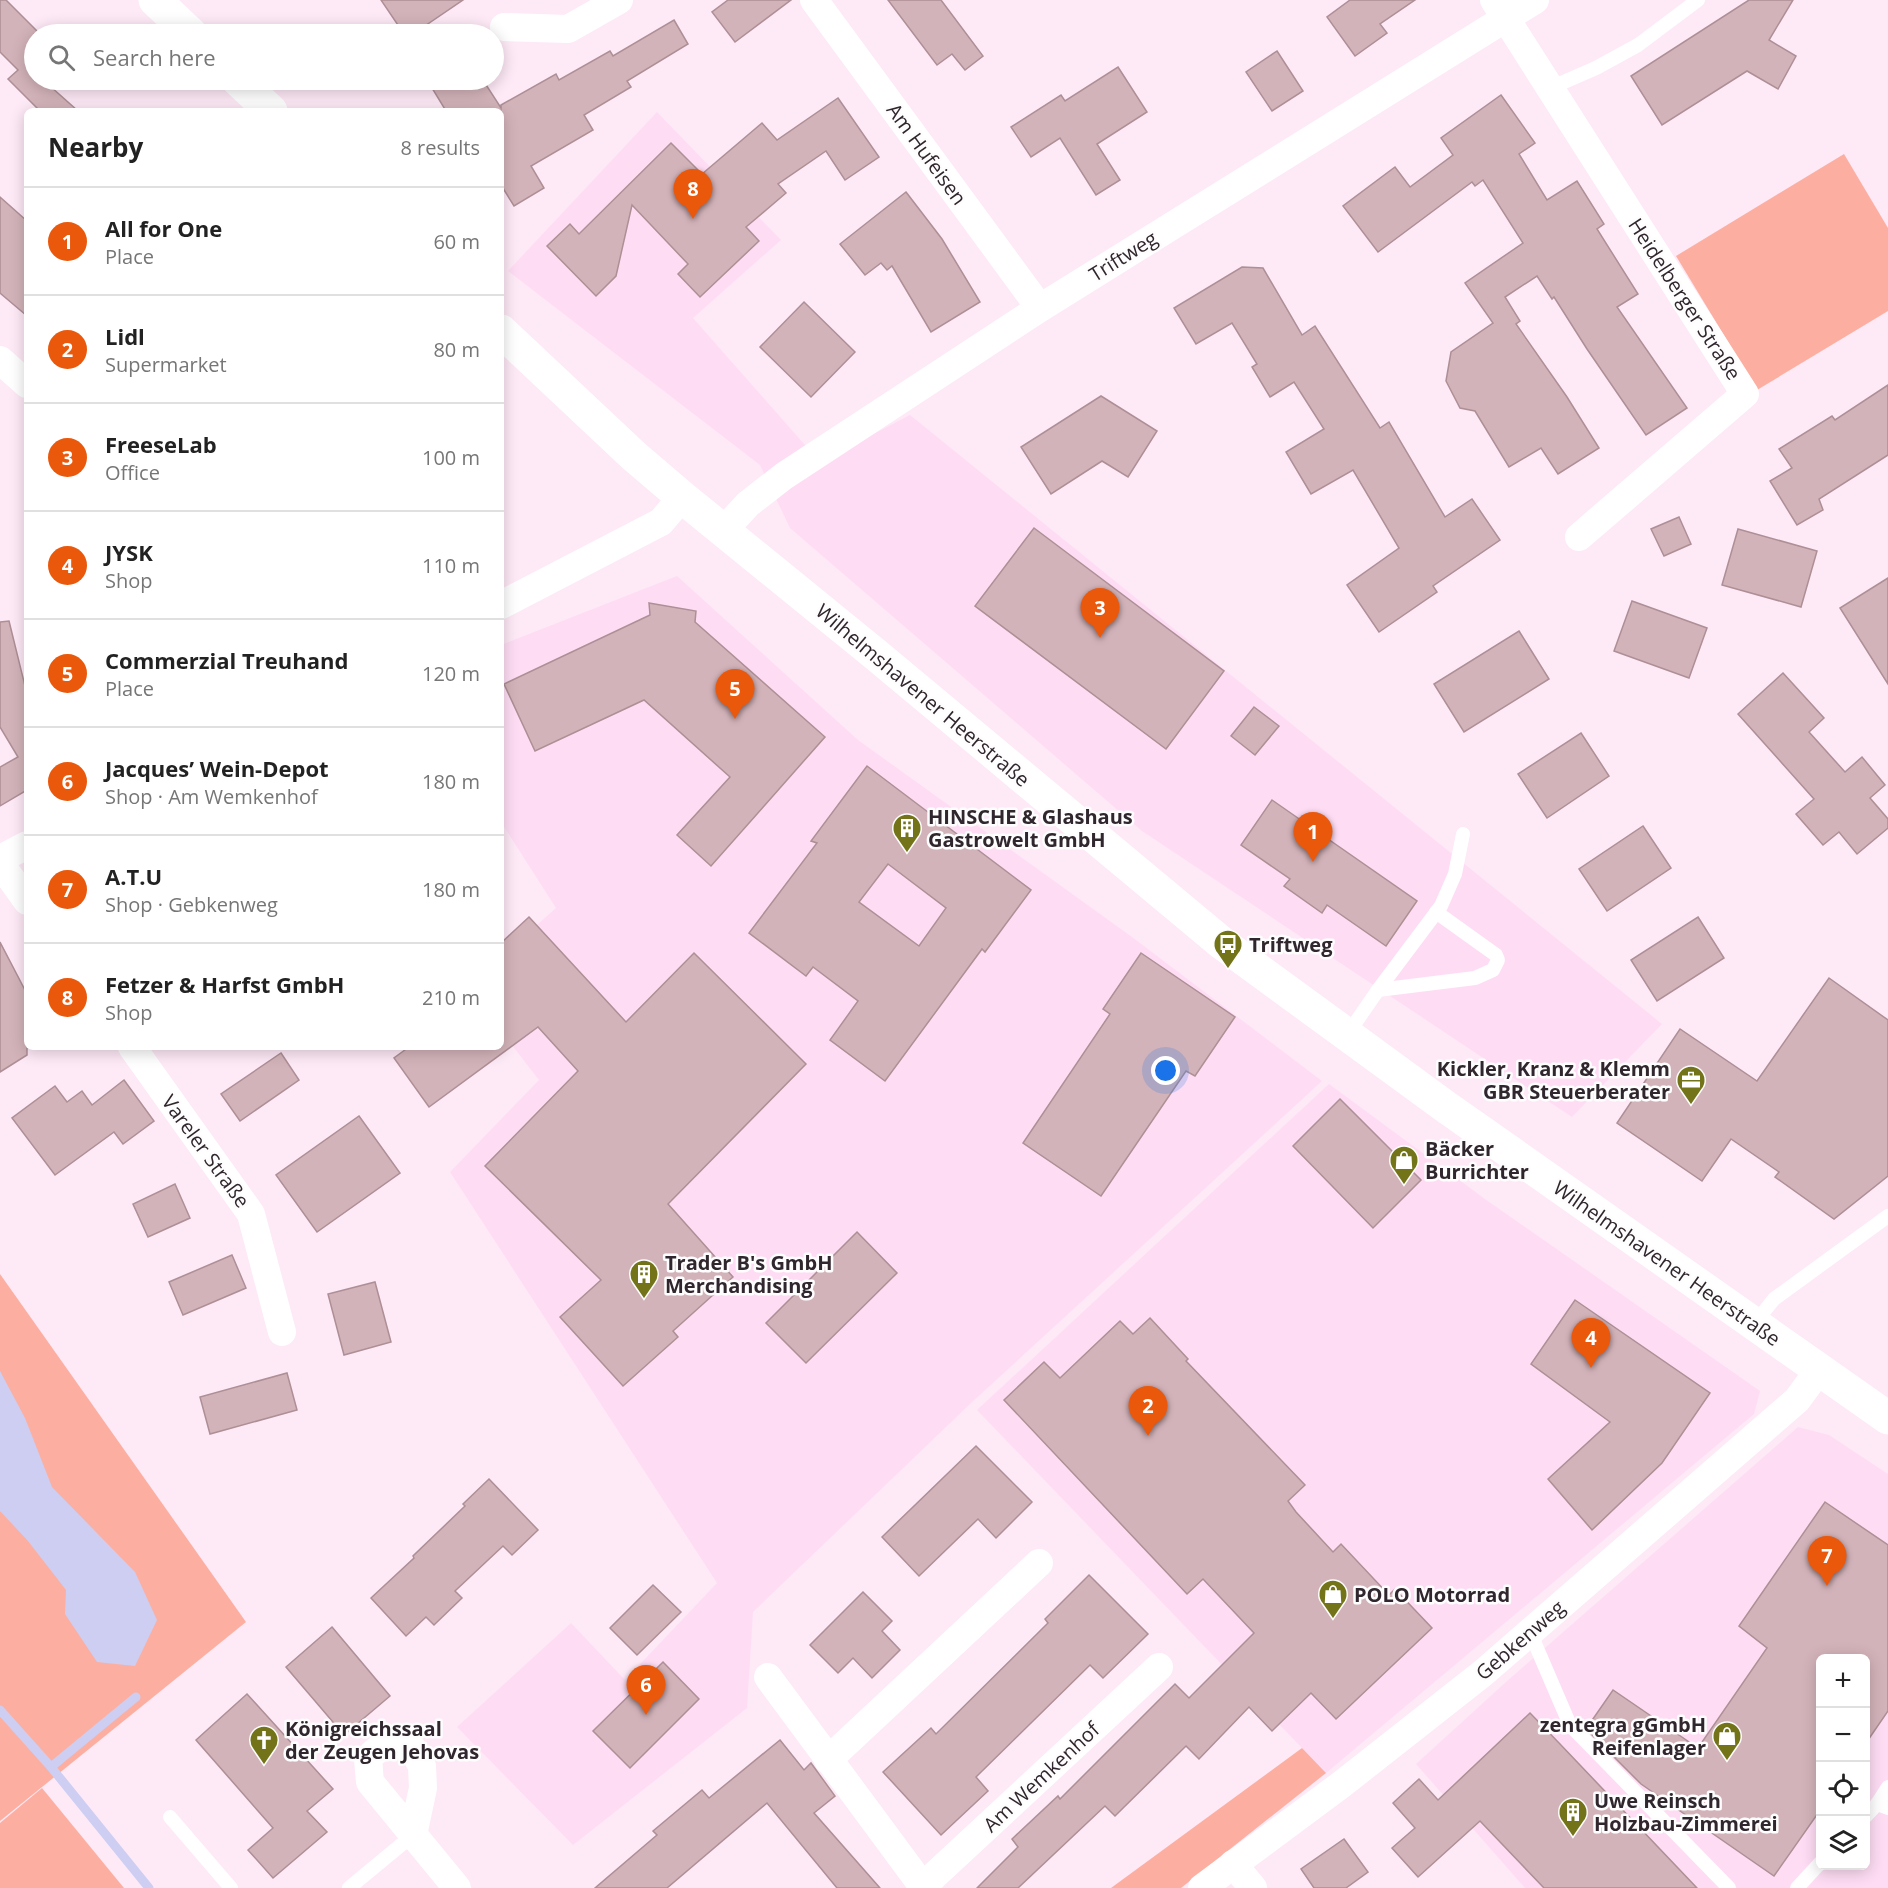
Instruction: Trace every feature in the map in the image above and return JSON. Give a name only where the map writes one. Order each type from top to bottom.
[{"type":"street","points":[[156,0],[181,24]]},
{"type":"street","points":[[504,27],[568,29],[620,0]]},
{"type":"street","name":"Am Hufeisen","points":[[814,0],[1040,308]]},
{"type":"street","name":"Triftweg","points":[[723,531],[748,504],[784,476],[1040,308],[1500,10],[1535,0]]},
{"type":"street","name":"Heidelberger Straße","points":[[1500,10],[1745,394],[1579,537]]},
{"type":"street","points":[[249,90],[268,108]]},
{"type":"street","name":"Wilhelmshavener Heerstraße","points":[[504,334],[634,456],[682,497],[1214,937],[1347,1035],[1888,1418]]},
{"type":"street","points":[[0,360],[24,381]]},
{"type":"street","points":[[504,603],[661,522],[682,497]]},
{"type":"street","points":[[24,847],[0,861],[24,896]]},
{"type":"street","name":"Vareler Straße","points":[[134,1050],[251,1215],[282,1332]]},
{"type":"street","name":"Gebkenweg","points":[[1202,1888],[1352,1776],[1483,1673],[1797,1400],[1819,1370]]},
{"type":"street","points":[[828,1760],[1039,1563]]},
{"type":"street","name":"Am Wemkenhof","points":[[768,1677],[924,1887],[1159,1667]]},
{"type":"street","points":[[413,1834],[457,1888]]},
{"type":"street","points":[[1233,1864],[1253,1888]]},
{"type":"lane","points":[[1550,88],[1596,68],[1638,45],[1698,0]]},
{"type":"lane","points":[[1347,1035],[1436,912],[1455,874],[1463,834]]},
{"type":"lane","points":[[1378,990],[1475,978],[1493,970],[1498,960],[1496,955],[1436,912]]},
{"type":"lane","points":[[1754,1324],[1774,1299],[1888,1216]]},
{"type":"lane","points":[[1530,1632],[1570,1725],[1729,1888]]},
{"type":"lane","points":[[1882,1806],[1888,1787]]},
{"type":"lane","points":[[170,1817],[231,1888]]},
{"type":"lane","points":[[349,1888],[413,1834]]},
{"type":"lane","points":[[1797,1888],[1816,1868]]},
{"type":"shaded area","points":[[657,112],[781,240],[693,318],[820,462],[910,415],[1662,1024],[1572,1117],[1142,831],[790,528],[760,465],[508,271]]},
{"type":"shaded area","points":[[1844,154],[1888,228],[1888,311],[1757,390],[1676,256]]},
{"type":"shaded area","points":[[677,576],[858,740],[1132,937],[1322,1081],[970,1404],[753,1612],[747,1708],[573,1845],[457,1727],[571,1623],[625,1680],[717,1583],[450,1172],[539,1080],[504,1035],[504,954],[556,908],[504,827],[504,644]]},
{"type":"shaded area","points":[[1329,1084],[1485,1199],[1760,1391],[1754,1414],[1326,1773],[977,1410]]},
{"type":"shaded area","points":[[0,1274],[246,1622],[0,1821]]},
{"type":"shaded area","points":[[1798,1427],[1829,1435],[1888,1474],[1888,1888],[1525,1888],[1416,1764],[1506,1682]]},
{"type":"shaded area","points":[[1302,1748],[1326,1773],[1181,1888],[1111,1888]]},
{"type":"shaded area","points":[[42,1788],[124,1888],[0,1888],[0,1823]]},
{"type":"water","points":[[0,1371],[25,1418],[52,1487],[135,1572],[157,1620],[135,1666],[97,1662],[65,1614],[66,1590],[28,1541],[0,1511]]},
{"type":"building","points":[[0,0],[6,0],[30,24],[24,24],[24,90],[54,90],[75,108],[37,108],[8,79],[18,70],[0,52]]},
{"type":"building","points":[[381,0],[463,0],[428,24],[397,24]]},
{"type":"building","points":[[728,0],[791,0],[735,42],[712,12]]},
{"type":"building","points":[[888,0],[941,0],[983,56],[965,70],[952,54],[937,65]]},
{"type":"building","points":[[1350,0],[1415,0],[1380,24],[1387,33],[1355,56],[1327,17]]},
{"type":"building","points":[[1749,0],[1793,0],[1769,40],[1796,56],[1778,89],[1747,71],[1662,125],[1631,76]]},
{"type":"building","points":[[674,20],[688,44],[627,81],[631,87],[584,115],[593,130],[531,166],[544,188],[514,206],[504,190],[504,108],[501,108],[501,105],[556,74],[559,80],[610,51],[613,56]]},
{"type":"building","points":[[1277,51],[1303,91],[1272,111],[1246,72]]},
{"type":"building","points":[[1118,67],[1147,112],[1097,144],[1120,180],[1096,195],[1060,138],[1031,157],[1011,127],[1061,95],[1065,101]]},
{"type":"building","points":[[433,90],[489,90],[501,108],[444,108]]},
{"type":"building","points":[[1501,95],[1535,143],[1519,154],[1547,200],[1577,181],[1604,224],[1597,229],[1638,294],[1617,307],[1687,408],[1646,435],[1554,297],[1552,299],[1537,276],[1505,297],[1520,321],[1516,324],[1599,448],[1558,474],[1541,448],[1509,467],[1475,411],[1460,408],[1446,381],[1451,352],[1493,323],[1465,283],[1523,243],[1483,180],[1475,186],[1472,182],[1378,252],[1343,206],[1395,167],[1410,187],[1453,155],[1441,138]]},
{"type":"building","points":[[838,98],[879,157],[845,180],[826,151],[778,184],[786,193],[746,227],[759,241],[700,297],[678,274],[688,264],[632,205],[616,276],[596,296],[547,246],[570,224],[579,234],[671,143],[702,174],[762,123],[777,140]]},
{"type":"building","points":[[906,192],[942,239],[980,302],[931,332],[892,266],[887,270],[881,263],[865,275],[840,244]]},
{"type":"building","points":[[0,197],[24,218],[24,313],[0,293]]},
{"type":"building","points":[[1242,267],[1263,268],[1302,335],[1315,326],[1380,428],[1389,422],[1445,517],[1472,499],[1500,540],[1433,586],[1437,592],[1379,632],[1347,585],[1399,548],[1353,470],[1311,494],[1286,452],[1324,429],[1294,382],[1270,397],[1252,367],[1257,364],[1232,323],[1196,344],[1174,308]]},
{"type":"building","points":[[804,302],[855,352],[811,397],[760,347]]},
{"type":"building","points":[[1888,385],[1888,455],[1819,499],[1823,510],[1797,525],[1770,481],[1792,468],[1779,449],[1832,416],[1835,420]]},
{"type":"building","points":[[1101,396],[1157,431],[1128,477],[1102,461],[1051,494],[1021,447]]},
{"type":"building","points":[[1679,517],[1691,544],[1664,556],[1651,529]]},
{"type":"building","points":[[1034,528],[1224,671],[1166,749],[975,606]]},
{"type":"building","points":[[1738,529],[1817,551],[1801,607],[1722,585]]},
{"type":"building","points":[[1888,578],[1888,684],[1840,608]]},
{"type":"building","points":[[1632,601],[1707,628],[1689,678],[1614,651]]},
{"type":"building","points":[[649,603],[696,611],[695,622],[825,737],[711,866],[677,835],[730,777],[644,700],[535,751],[504,684],[650,615]]},
{"type":"building","points":[[9,621],[24,682],[24,792],[0,806],[0,767],[18,757],[0,727],[0,622]]},
{"type":"building","points":[[1519,631],[1549,679],[1464,732],[1434,684]]},
{"type":"building","points":[[1783,673],[1824,718],[1809,732],[1845,772],[1862,757],[1885,785],[1870,798],[1888,819],[1888,828],[1857,854],[1839,832],[1823,845],[1796,814],[1814,799],[1738,714]]},
{"type":"building","points":[[1254,707],[1279,726],[1255,755],[1231,736]]},
{"type":"building","points":[[1581,733],[1609,776],[1547,818],[1518,774]]},
{"type":"building","points":[[867,766],[1031,890],[985,952],[982,949],[885,1081],[830,1040],[858,1001],[813,967],[806,976],[749,933],[817,843],[811,841]],"holes":[[[888,864],[946,908],[919,946],[859,902]]]},
{"type":"building","points":[[1272,800],[1417,901],[1386,946],[1327,905],[1322,913],[1284,886],[1290,879],[1241,845]]},
{"type":"building","points":[[1643,826],[1671,868],[1607,911],[1579,869]]},
{"type":"building","points":[[529,917],[626,1022],[694,953],[806,1064],[668,1204],[733,1277],[673,1331],[678,1337],[623,1386],[560,1317],[601,1280],[485,1166],[578,1071],[538,1027],[429,1107],[394,1058],[405,1050],[504,1050],[504,940]]},
{"type":"building","points":[[1698,917],[1724,958],[1657,1001],[1631,960]]},
{"type":"building","points":[[0,942],[24,988],[24,1050],[27,1050],[27,1055],[0,1072]]},
{"type":"building","points":[[1141,953],[1235,1017],[1195,1076],[1186,1071],[1101,1196],[1023,1143],[1110,1014],[1103,1009]]},
{"type":"building","points":[[1829,978],[1888,1020],[1888,1176],[1834,1219],[1775,1177],[1779,1172],[1731,1139],[1702,1181],[1617,1123],[1680,1029],[1757,1081]]},
{"type":"building","points":[[281,1053],[299,1080],[240,1121],[221,1094]]},
{"type":"building","points":[[124,1080],[154,1121],[123,1144],[114,1132],[55,1175],[12,1118],[55,1086],[67,1102],[82,1091],[92,1105]]},
{"type":"building","points":[[1340,1099],[1421,1180],[1373,1228],[1293,1146]]},
{"type":"building","points":[[359,1116],[400,1173],[317,1232],[276,1175]]},
{"type":"building","points":[[175,1184],[190,1218],[148,1237],[133,1204]]},
{"type":"building","points":[[857,1232],[897,1273],[806,1363],[766,1323]]},
{"type":"building","points":[[232,1255],[246,1288],[183,1315],[169,1282]]},
{"type":"building","points":[[375,1282],[391,1342],[344,1355],[328,1294]]},
{"type":"building","points":[[1575,1300],[1710,1393],[1662,1463],[1592,1530],[1548,1479],[1610,1422],[1531,1364]]},
{"type":"building","points":[[1150,1318],[1188,1359],[1186,1361],[1305,1485],[1288,1501],[1296,1512],[1333,1552],[1341,1544],[1389,1595],[1395,1589],[1432,1628],[1336,1719],[1311,1693],[1272,1731],[1249,1707],[1199,1759],[1186,1746],[1115,1816],[1105,1806],[1018,1888],[977,1888],[1018,1847],[1012,1839],[1058,1796],[1060,1799],[1175,1684],[1189,1698],[1254,1633],[1203,1579],[1187,1594],[1004,1400],[1044,1362],[1060,1378],[1120,1321],[1133,1334]]},
{"type":"building","points":[[287,1373],[297,1410],[210,1434],[200,1397]]},
{"type":"building","points":[[976,1446],[1032,1502],[996,1538],[978,1519],[919,1576],[882,1537]]},
{"type":"building","points":[[489,1479],[538,1530],[512,1555],[503,1546],[455,1591],[462,1598],[434,1625],[426,1617],[406,1636],[371,1598],[414,1558],[413,1556],[465,1506],[463,1504]]},
{"type":"building","points":[[1825,1502],[1888,1545],[1888,1711],[1870,1737],[1870,1654],[1816,1654],[1816,1816],[1774,1876],[1641,1784],[1586,1729],[1613,1690],[1698,1748],[1767,1648],[1739,1626]]},
{"type":"building","points":[[1089,1575],[1148,1634],[1103,1678],[1090,1665],[976,1777],[988,1791],[941,1835],[883,1772],[931,1728],[936,1734],[1048,1623],[1045,1619]]},
{"type":"building","points":[[653,1585],[681,1612],[637,1655],[610,1628]]},
{"type":"building","points":[[863,1592],[892,1621],[882,1631],[900,1650],[872,1678],[853,1658],[838,1673],[810,1645]]},
{"type":"building","points":[[332,1627],[390,1696],[344,1735],[286,1667]]},
{"type":"building","points":[[663,1662],[699,1699],[630,1768],[593,1731]]},
{"type":"building","name":"Königreichssaal der Zeugen Jehovas","points":[[247,1694],[333,1789],[307,1811],[327,1832],[273,1878],[248,1850],[273,1828],[196,1740]]},
{"type":"building","name":"Uwe Reinsch Holzbau-Zimmerei","points":[[1530,1713],[1697,1888],[1544,1888],[1480,1821],[1418,1877],[1392,1848],[1415,1828],[1393,1803],[1419,1779],[1438,1800]]},
{"type":"building","points":[[780,1740],[804,1770],[811,1763],[835,1796],[814,1813],[880,1888],[837,1888],[767,1803],[667,1888],[595,1888],[657,1835],[653,1831],[702,1790],[709,1798]]},
{"type":"building","points":[[1344,1839],[1368,1872],[1346,1888],[1314,1888],[1301,1869]]},
{"type":"waterway","points":[[51,1767],[136,1697]]},
{"type":"waterway","points":[[0,1710],[51,1767],[149,1888]]},
{"type":"place","name":"Fetzer & Harfst GmbH","points":[[693,219]]},
{"type":"place","name":"FreeseLab","points":[[1100,638]]},
{"type":"place","name":"Commerzial Treuhand","points":[[735,719]]},
{"type":"place","name":"HINSCHE & Glashaus Gastrowelt GmbH","points":[[907,854]]},
{"type":"place","name":"All for One","points":[[1313,862]]},
{"type":"place","name":"Triftweg","points":[[1228,970]]},
{"type":"place","name":"Kickler, Kranz & Klemm GBR Steuerberater","points":[[1691,1106]]},
{"type":"place","name":"Bäcker Burrichter","points":[[1404,1186]]},
{"type":"place","name":"Trader B's GmbH Merchandising","points":[[644,1300]]},
{"type":"place","name":"JYSK","points":[[1591,1368]]},
{"type":"place","name":"Lidl","points":[[1148,1436]]},
{"type":"place","name":"A.T.U","points":[[1827,1586]]},
{"type":"place","name":"POLO Motorrad","points":[[1333,1620]]},
{"type":"place","name":"Jacques’ Wein-Depot","points":[[646,1715]]},
{"type":"place","name":"zentegra gGmbH Reifenlager","points":[[1727,1762]]},
{"type":"place","name":"Königreichssaal der Zeugen Jehovas","points":[[264,1766]]},
{"type":"place","name":"Uwe Reinsch Holzbau-Zimmerei","points":[[1573,1838]]}]
